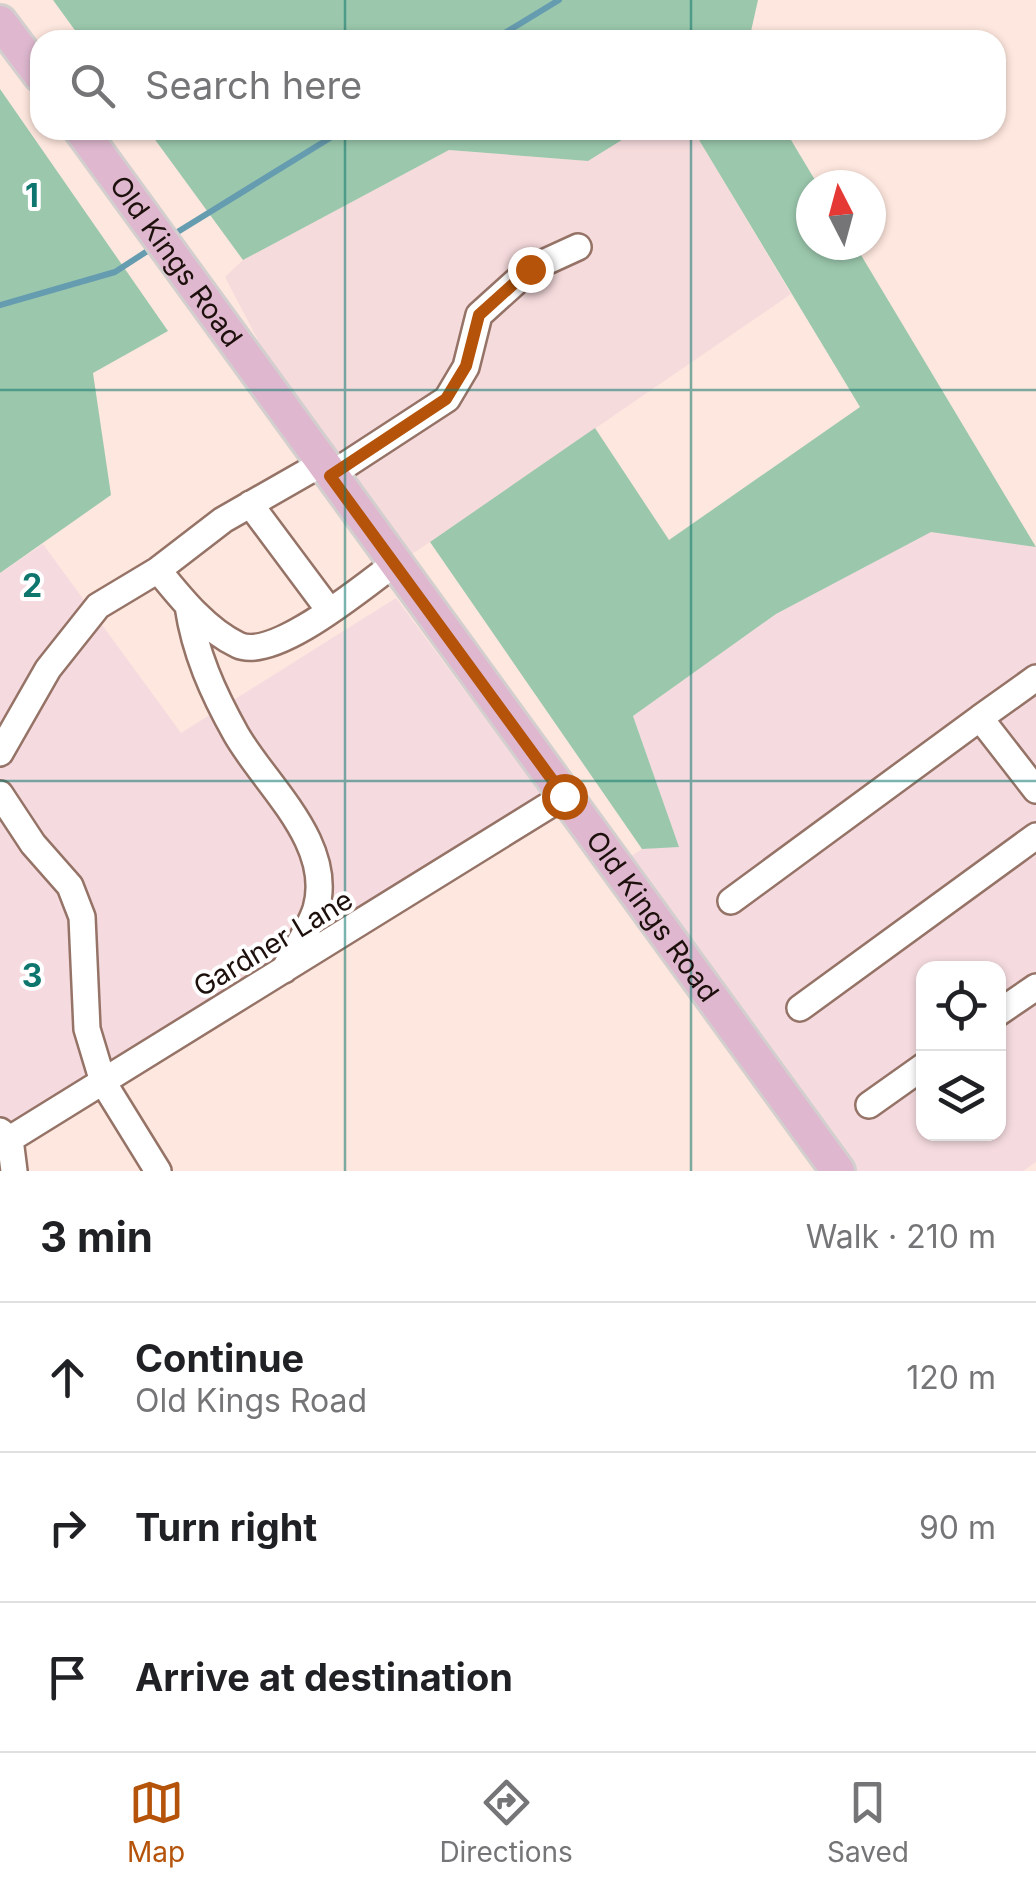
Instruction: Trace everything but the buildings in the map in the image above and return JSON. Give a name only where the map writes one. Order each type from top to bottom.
[{"type":"main road","points":[[0,22],[30,62]]},
{"type":"main road","name":"Old Kings Road","points":[[88,140],[838,1171]]},
{"type":"street","points":[[0,753],[48,669],[98,606],[158,570],[250,504],[325,470],[446,399],[466,366],[479,315],[530,269],[578,247]]},
{"type":"street","points":[[250,504],[329,610]]},
{"type":"street","points":[[158,570],[188,606],[240,646],[274,643],[394,564]]},
{"type":"street","points":[[188,606],[192,634],[215,697],[307,840],[317,878],[317,906],[282,973]]},
{"type":"street","points":[[731,901],[1036,678]]},
{"type":"street","points":[[980,718],[1036,790]]},
{"type":"street","points":[[0,794],[33,844],[70,886],[82,917],[88,1029],[102,1082],[158,1171]]},
{"type":"street","name":"Gardner Lane","points":[[5,1135],[102,1082],[282,973],[564,796]]},
{"type":"street","points":[[800,1008],[1036,836]]},
{"type":"street","points":[[1006,1008],[1036,987]]},
{"type":"street","points":[[869,1104],[916,1072]]},
{"type":"street","points":[[5,1135],[14,1171]]},
{"type":"shaded area","points":[[622,140],[699,140],[791,294],[405,559],[261,346],[225,277],[243,260],[449,150],[588,161]]},
{"type":"shaded area","points":[[931,531],[1036,547],[1036,1162],[1023,1171],[853,1171],[624,861],[642,849],[678,846],[633,716],[776,614]]},
{"type":"shaded area","points":[[43,544],[181,733],[396,598],[546,800],[0,1133],[0,573]]},
{"type":"green space","points":[[53,0],[758,0],[751,30],[75,30]]},
{"type":"green space","points":[[0,89],[30,132],[30,140],[35,140],[168,331],[93,373],[111,495],[0,573]]},
{"type":"green space","points":[[155,140],[622,140],[588,161],[449,150],[243,260]]},
{"type":"green space","points":[[699,140],[791,140],[809,170],[796,170],[796,260],[864,260],[1036,547],[931,532],[776,614],[633,716],[679,847],[642,849],[430,542],[595,428],[669,540],[860,407]]},
{"type":"waterway","points":[[510,30],[559,0]]},
{"type":"waterway","points":[[171,236],[327,140]]},
{"type":"waterway","points":[[0,305],[115,272],[152,248]]},
{"type":"route","points":[[530,269],[479,315],[466,366],[446,399],[330,476],[564,796]]}]
